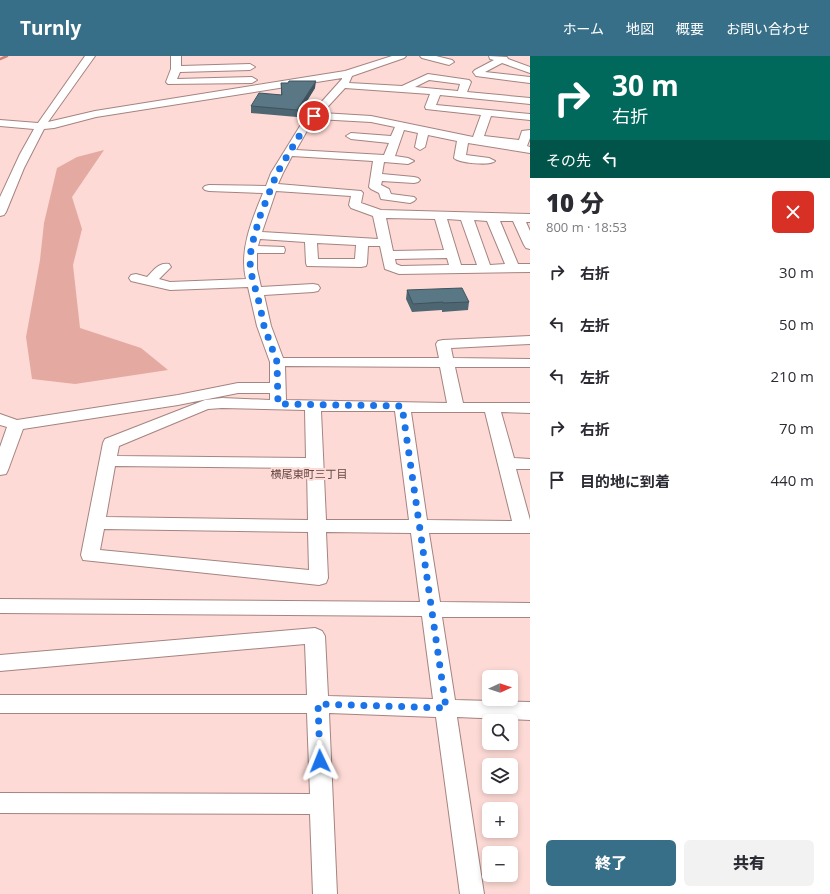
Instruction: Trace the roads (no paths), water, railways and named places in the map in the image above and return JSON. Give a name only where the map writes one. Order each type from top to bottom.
[{"type":"street","points":[[0,212],[5,185],[59,98],[90,56]]},
{"type":"street","points":[[176,56],[176,69],[171,82],[255,78],[286,80],[292,82]]},
{"type":"street","points":[[248,56],[255,78]]},
{"type":"street","points":[[176,69],[292,82],[347,74],[401,56]]},
{"type":"street","points":[[425,56],[448,62]]},
{"type":"street","points":[[491,56],[504,59],[530,70]]},
{"type":"street","points":[[504,59],[478,72],[479,74],[494,81],[530,87]]},
{"type":"street","points":[[280,250],[259,255],[258,235],[260,216],[270,189],[288,153],[314,116],[343,85],[347,79],[347,74]]},
{"type":"street","points":[[404,89],[428,77],[466,82],[461,95]]},
{"type":"street","points":[[0,123],[41,126],[54,125],[94,114],[255,78]]},
{"type":"street","points":[[494,81],[530,80]]},
{"type":"street","points":[[486,98],[494,81]]},
{"type":"street","points":[[343,85],[404,89],[530,102]]},
{"type":"street","points":[[436,93],[430,107],[487,114],[530,117]]},
{"type":"street","points":[[487,114],[478,138],[523,144],[526,133],[530,133]]},
{"type":"street","points":[[314,116],[362,118],[400,122],[424,130],[463,139],[530,150]]},
{"type":"street","points":[[400,122],[395,140],[376,177],[375,187],[385,191],[385,197],[410,199]]},
{"type":"street","points":[[420,147],[424,130]]},
{"type":"street","points":[[351,136],[395,140]]},
{"type":"street","points":[[463,139],[460,158],[489,161]]},
{"type":"street","points":[[288,153],[408,161]]},
{"type":"street","points":[[376,177],[414,180]]},
{"type":"street","points":[[209,188],[357,193],[355,205],[379,214],[524,218],[530,245]]},
{"type":"street","points":[[379,214],[390,266],[399,270],[530,268]]},
{"type":"street","points":[[440,216],[457,270]]},
{"type":"street","points":[[466,216],[485,269]]},
{"type":"street","points":[[495,217],[513,268]]},
{"type":"street","points":[[258,235],[362,242],[387,249],[452,254]]},
{"type":"street","points":[[258,235],[251,248],[250,269],[264,326],[277,362],[278,396]]},
{"type":"street","points":[[311,239],[312,263],[361,263],[362,242]]},
{"type":"street","points":[[150,282],[164,267]]},
{"type":"street","points":[[136,278],[150,282],[180,286],[308,289],[306,303]]},
{"type":"street","points":[[456,407],[443,344],[530,340]]},
{"type":"street","points":[[277,362],[530,363]]},
{"type":"street","points":[[0,419],[16,426],[178,400],[238,388],[278,396],[313,406],[530,408]]},
{"type":"street","points":[[278,396],[205,405],[111,443],[90,556],[319,578],[313,406]]},
{"type":"street","points":[[402,406],[472,894]]},
{"type":"street","points":[[96,523],[527,527],[507,463],[492,407]]},
{"type":"street","points":[[0,470],[16,426]]},
{"type":"street","points":[[108,461],[315,463]]},
{"type":"street","points":[[507,463],[530,464]]},
{"type":"street","points":[[0,606],[530,610]]},
{"type":"street","points":[[0,663],[315,636],[325,894]]},
{"type":"street","points":[[0,704],[318,704],[530,711]]},
{"type":"street","points":[[0,803],[322,804]]},
{"type":"waterway","points":[[0,59],[7,56]]},
{"type":"district","name":"横尾東町三丁目","points":[[309,473]]}]
